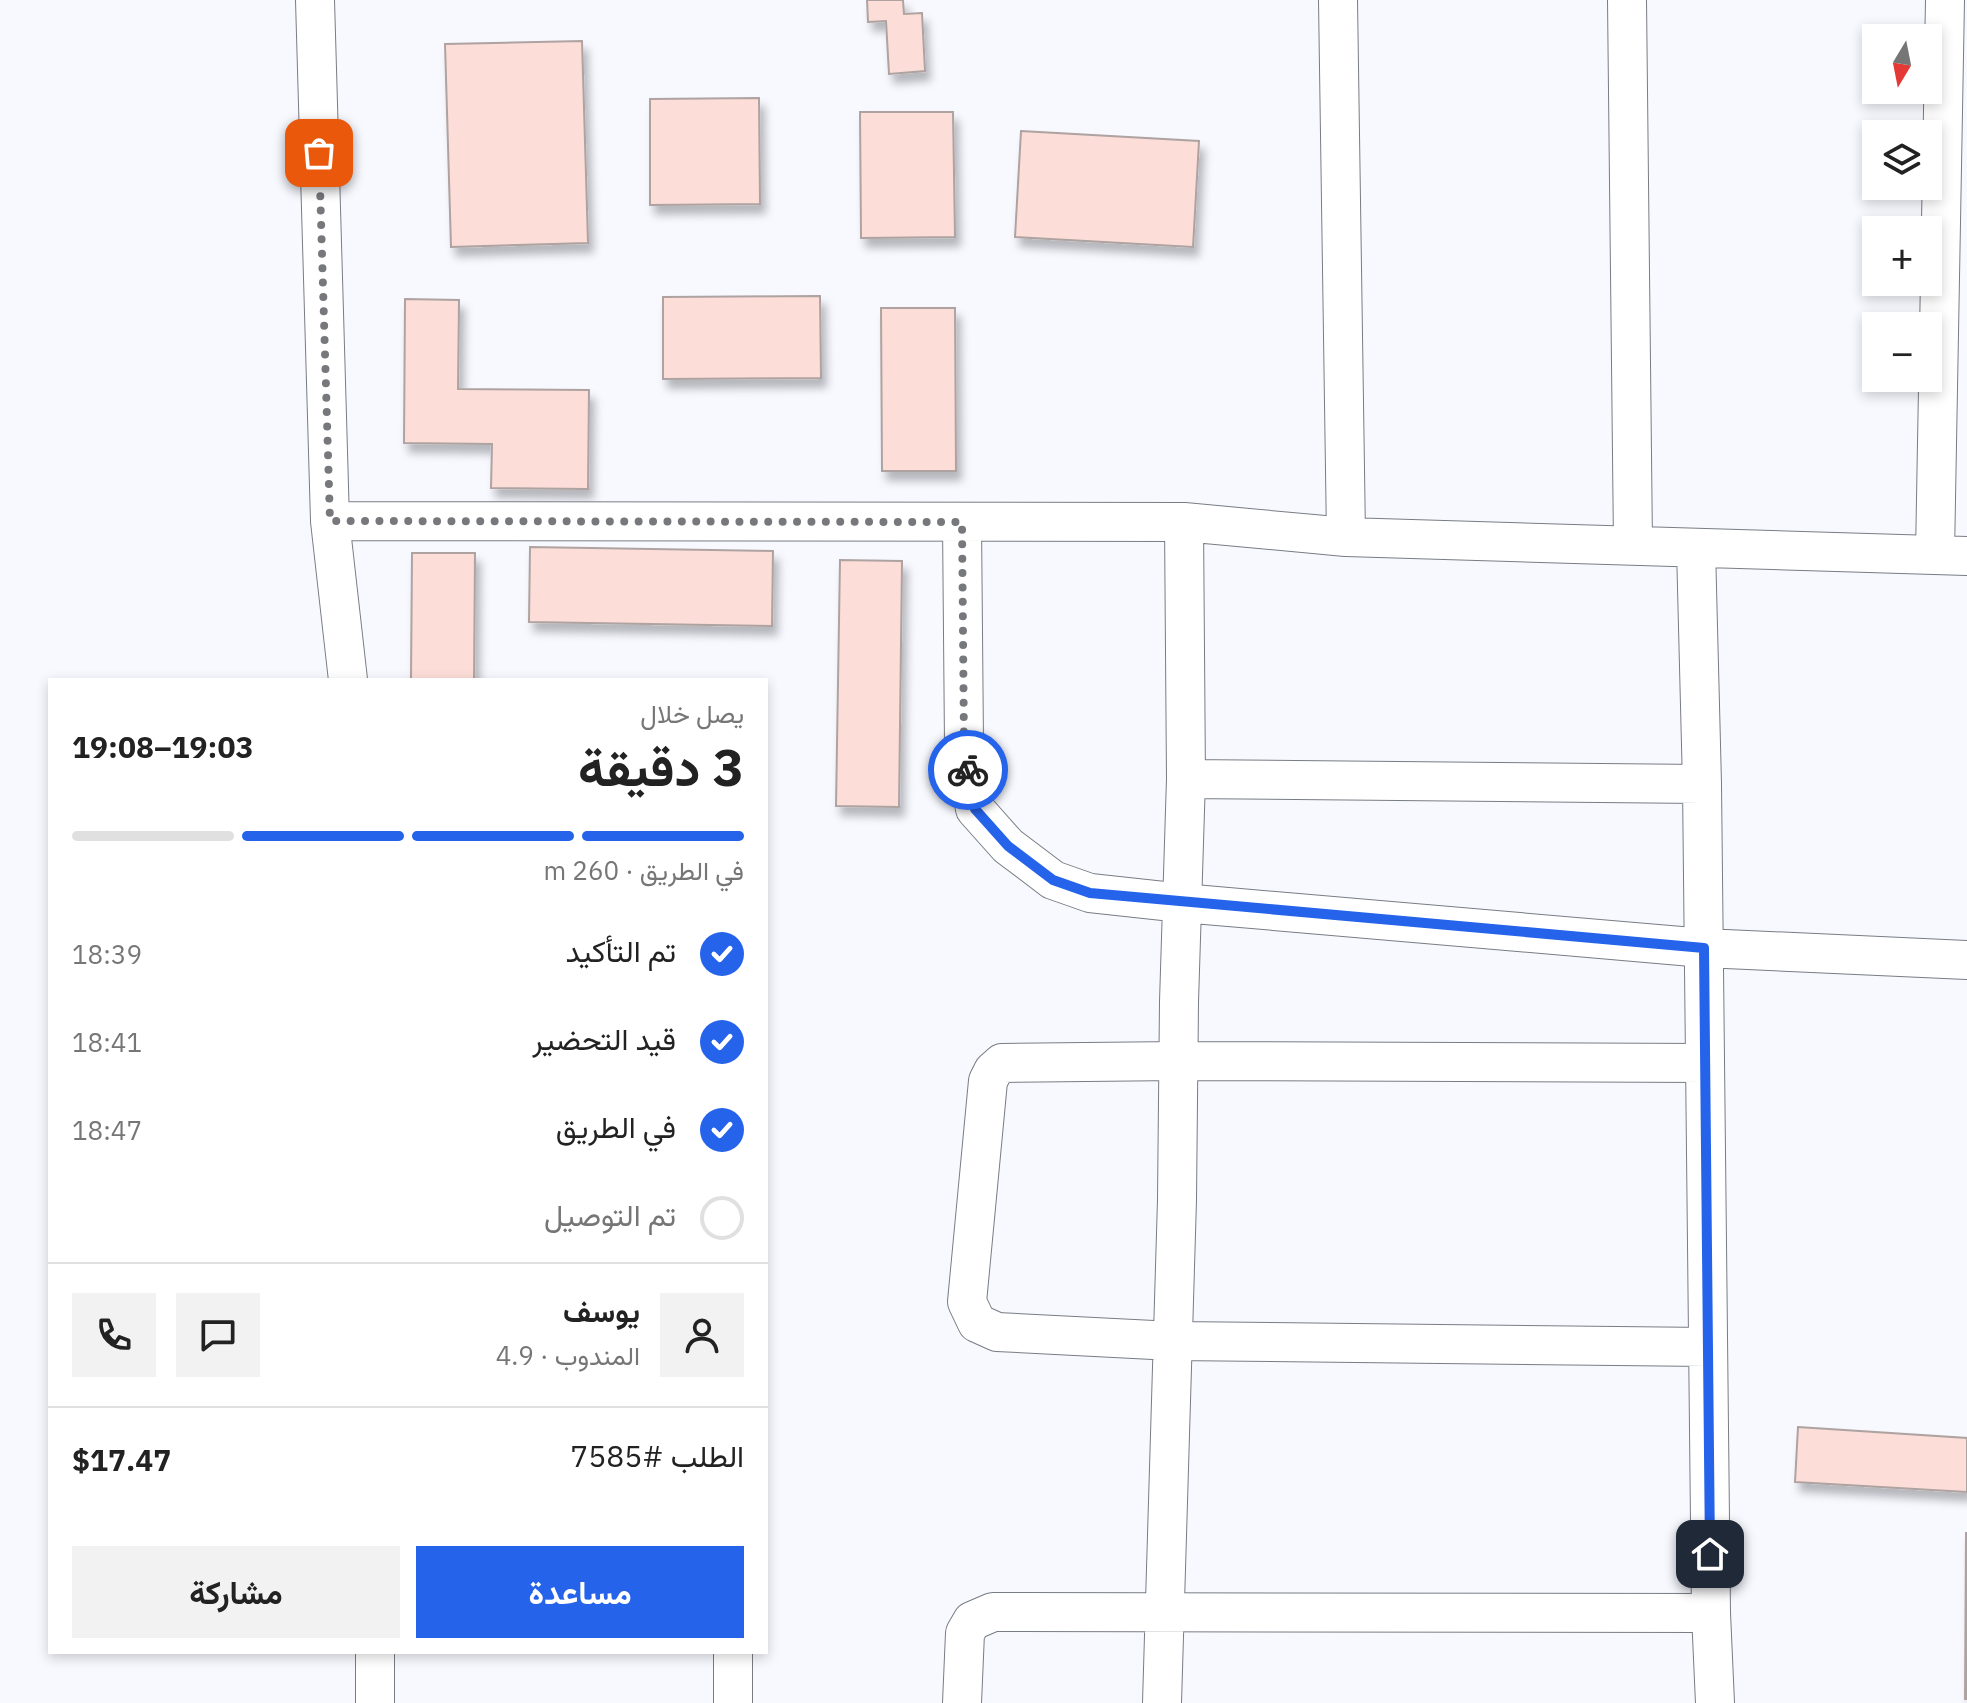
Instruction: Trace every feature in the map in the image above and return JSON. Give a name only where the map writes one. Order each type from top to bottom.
[{"type":"street","points":[[315,0],[330,521],[348,678]]},
{"type":"street","points":[[1338,0],[1346,537]]},
{"type":"street","points":[[1627,0],[1633,545]]},
{"type":"street","points":[[330,521],[1184,522],[1346,537],[1951,556],[1955,38],[1945,0]]},
{"type":"street","points":[[962,522],[964,744],[975,809],[1008,846],[1053,880],[1090,893],[1182,903],[1704,948],[1967,960]]},
{"type":"street","points":[[1162,1703],[1186,779],[1184,522]]},
{"type":"street","points":[[1696,548],[1702,784],[1711,1613],[1715,1703]]},
{"type":"street","points":[[1186,779],[1702,784]]},
{"type":"street","points":[[1705,1063],[1002,1063],[988,1081],[967,1302],[977,1323],[997,1332],[1173,1341],[1708,1347]]},
{"type":"street","points":[[962,1703],[965,1633],[972,1621],[993,1612],[1711,1613]]},
{"type":"street","points":[[375,1654],[375,1703]]},
{"type":"street","points":[[733,1654],[733,1703]]},
{"type":"building","points":[[867,0],[903,0],[904,14],[922,13],[925,71],[889,74],[886,21],[868,22]]},
{"type":"building","points":[[582,41],[588,243],[451,247],[445,44]]},
{"type":"building","points":[[759,98],[760,204],[650,205],[650,99]]},
{"type":"building","points":[[860,112],[953,112],[955,237],[861,238]]},
{"type":"building","points":[[1021,131],[1199,141],[1193,247],[1015,237]]},
{"type":"building","points":[[820,296],[821,378],[663,379],[663,297]]},
{"type":"building","points":[[405,299],[459,300],[458,389],[589,390],[588,489],[491,488],[492,444],[404,443]]},
{"type":"building","points":[[881,308],[955,308],[956,471],[882,471]]},
{"type":"building","points":[[530,547],[773,551],[772,626],[529,622]]},
{"type":"building","points":[[412,553],[475,553],[474,678],[411,678]]},
{"type":"building","points":[[840,560],[902,561],[899,807],[836,806]]},
{"type":"building","points":[[1798,1427],[1967,1438],[1967,1492],[1795,1482]]},
{"type":"building","points":[[1966,1533],[1967,1699],[1965,1699]]},
{"type":"way so far","points":[[319,153],[330,521],[962,522],[964,744],[968,770]]},
{"type":"route","points":[[968,770],[975,809],[1008,846],[1053,880],[1090,893],[1704,948],[1710,1554]]}]
